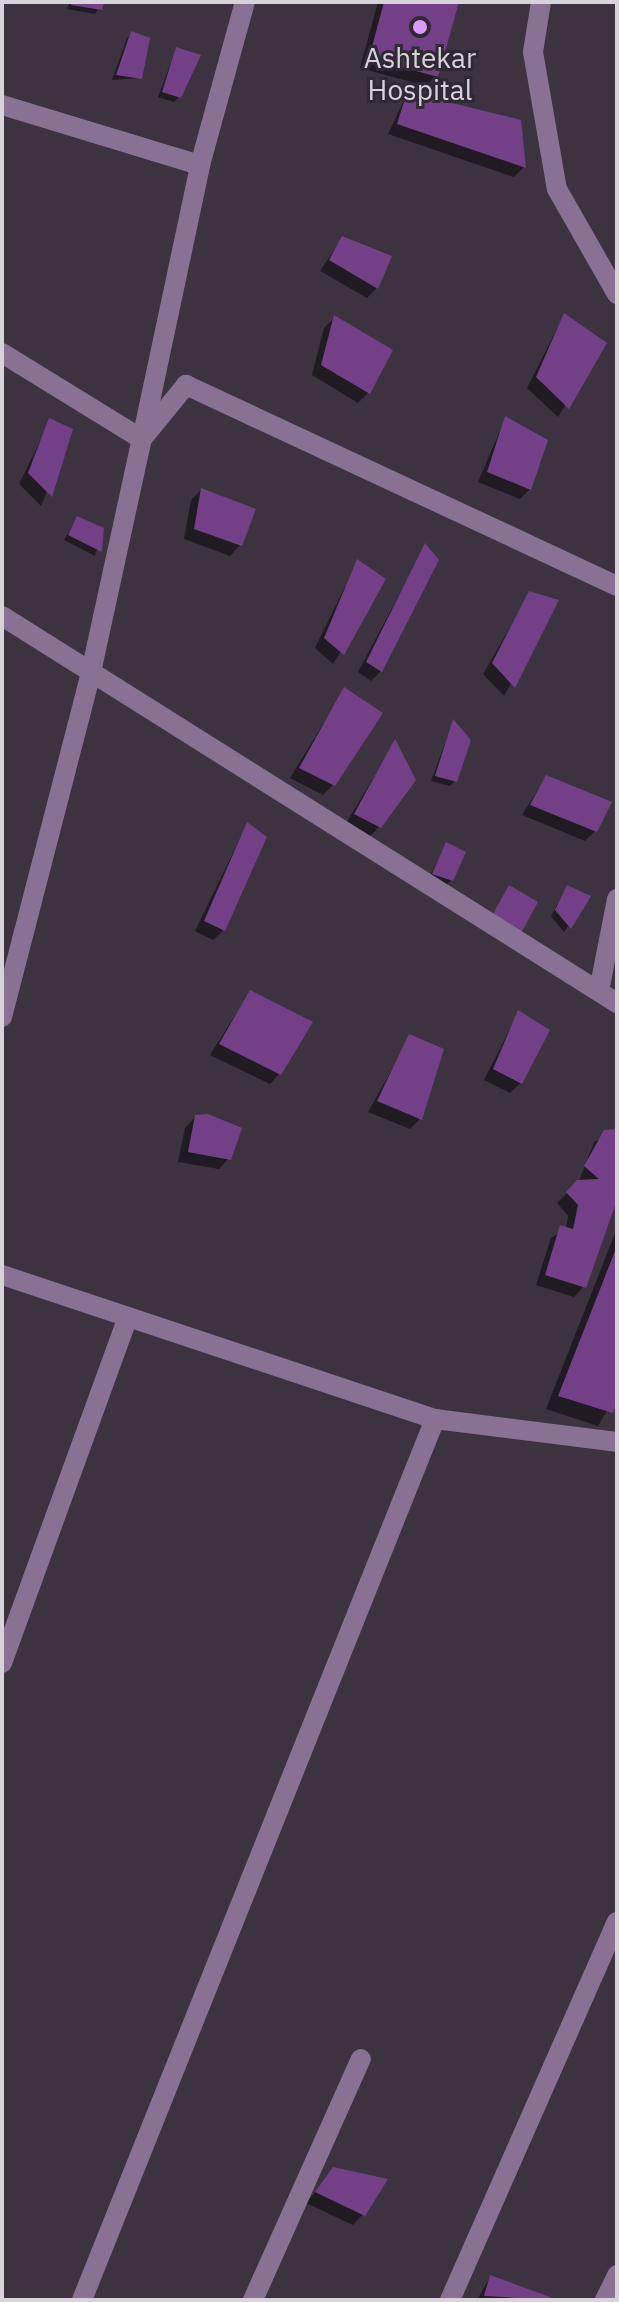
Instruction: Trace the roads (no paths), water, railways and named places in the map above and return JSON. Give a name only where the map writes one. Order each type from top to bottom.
[{"type":"street","points":[[2,1017],[91,672],[200,165],[245,2]]},
{"type":"street","points":[[541,2],[533,52],[557,189],[617,294]]},
{"type":"street","points":[[2,105],[200,165]]},
{"type":"street","points":[[2,353],[142,439]]},
{"type":"street","points":[[142,439],[186,385],[617,586]]},
{"type":"street","points":[[2,616],[617,1003]]},
{"type":"street","points":[[599,991],[617,899]]},
{"type":"street","points":[[2,1275],[435,1419],[617,1442]]},
{"type":"street","points":[[2,1663],[128,1317]]},
{"type":"street","points":[[82,2300],[435,1419]]},
{"type":"street","points":[[450,2300],[617,1922]]},
{"type":"street","points":[[253,2300],[361,2059]]},
{"type":"street","points":[[605,2300],[617,2275]]},
{"type":"place","name":"Ashtekar Hospital","points":[[420,27]]}]
